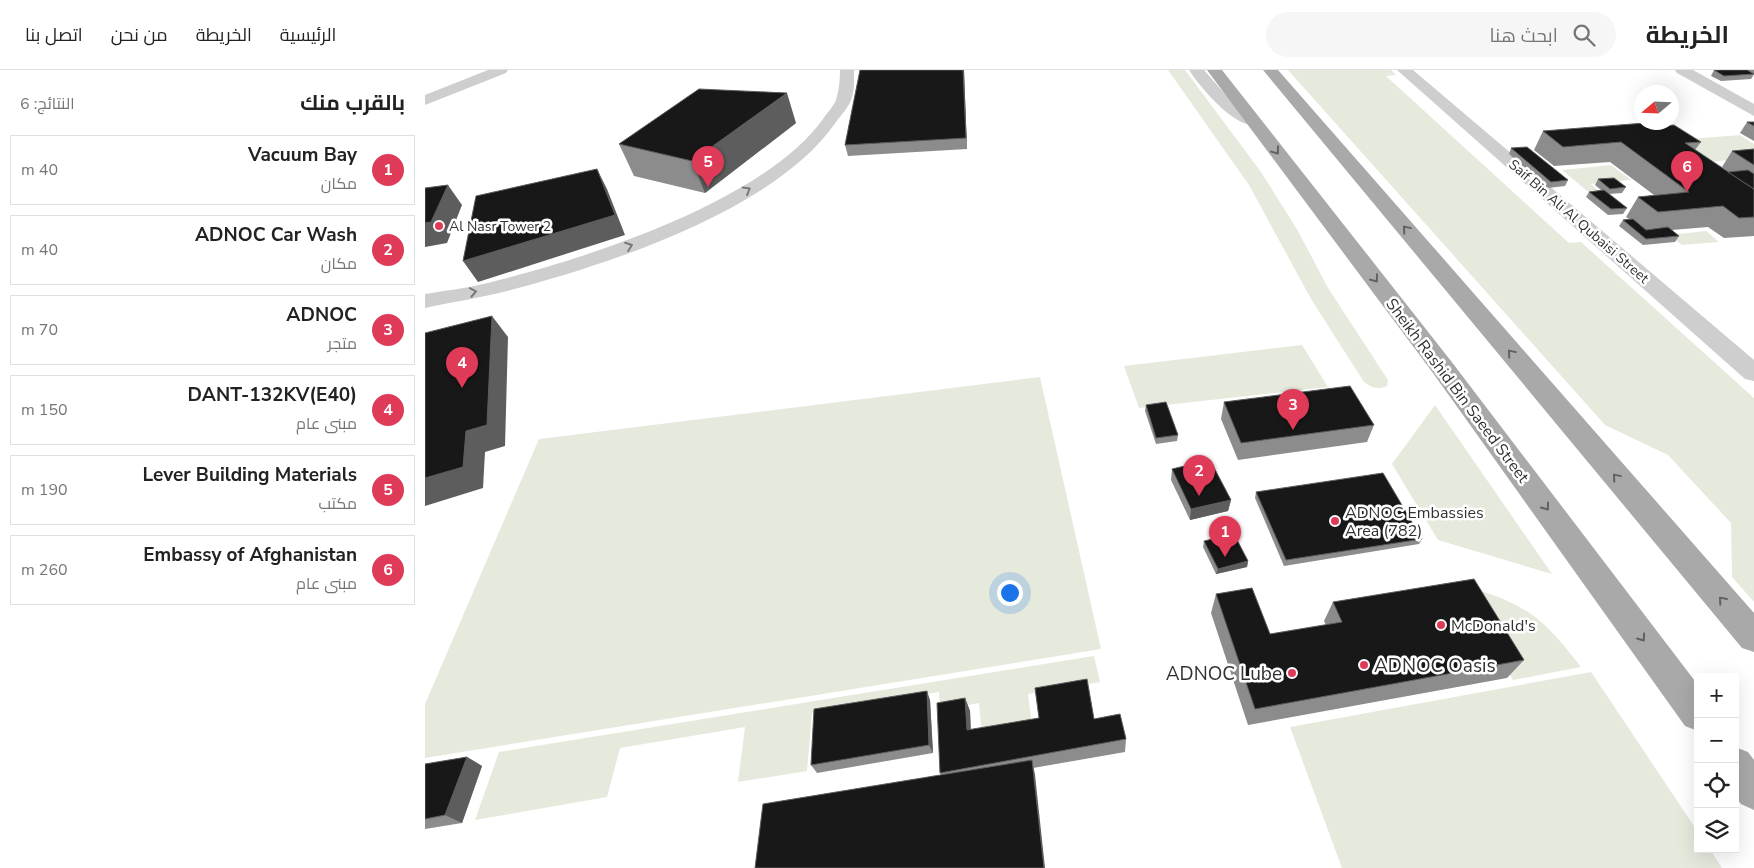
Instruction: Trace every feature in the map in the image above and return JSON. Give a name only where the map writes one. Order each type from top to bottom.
[{"type":"main road","name":"Sheikh Rashid Bin Saeed Street","points":[[1215,70],[1442,367],[1694,709]]},
{"type":"main road","points":[[1270,70],[1754,637]]},
{"type":"main road","points":[[1739,770],[1754,791]]},
{"type":"street","points":[[425,100],[501,70]]},
{"type":"street","points":[[425,301],[499,287],[590,260],[646,239],[718,207],[779,170],[820,135],[843,102],[847,87],[847,70]]},
{"type":"street","points":[[1196,70],[1225,104],[1254,122]]},
{"type":"street","name":"Saif Bin Ali Al Qubaisi Street","points":[[1404,70],[1754,373]]},
{"type":"street","points":[[1682,70],[1754,111]]},
{"type":"shaded area","points":[[1168,70],[1185,70],[1261,172],[1298,231],[1328,288],[1388,380],[1387,386],[1375,388],[1364,382],[1311,299],[1249,185]]},
{"type":"shaded area","points":[[1288,70],[1391,70],[1396,75],[1386,76],[1569,243],[1581,242],[1754,398],[1754,602],[1732,577],[1731,523],[1668,455],[1605,425]]},
{"type":"shaded area","points":[[1740,135],[1754,144],[1754,158],[1696,163],[1642,143]]},
{"type":"shaded area","points":[[1611,165],[1631,180],[1591,184],[1602,194],[1592,195],[1562,170]]},
{"type":"shaded area","points":[[1706,231],[1719,242],[1682,245],[1669,235]]},
{"type":"shaded area","points":[[1302,345],[1328,387],[1139,408],[1124,366]]},
{"type":"shaded area","points":[[1040,377],[1101,649],[425,758],[425,704],[539,439]]},
{"type":"shaded area","points":[[1435,405],[1552,574],[1438,540],[1392,464]]},
{"type":"shaded area","points":[[1456,583],[1504,599],[1531,614],[1552,632],[1581,667],[1513,680]]},
{"type":"shaded area","points":[[1094,656],[1100,682],[1028,694],[1032,725],[982,734],[979,703],[940,710],[939,692],[812,713],[807,771],[738,782],[745,727],[620,748],[607,797],[475,820],[499,752]]},
{"type":"shaded area","points":[[1591,672],[1694,826],[1694,853],[1713,853],[1722,868],[1342,868],[1290,727]]},
{"type":"building","points":[[860,70],[963,70],[966,138],[845,145]]},
{"type":"building","points":[[1714,70],[1747,70],[1754,74],[1724,76]]},
{"type":"building","points":[[699,89],[787,93],[692,161],[619,144]]},
{"type":"building","points":[[1634,124],[1634,130],[1679,130],[1679,128],[1701,142],[1685,143],[1754,189],[1754,217],[1739,218],[1723,206],[1658,212],[1638,197],[1689,192],[1621,142],[1563,147],[1543,131]]},
{"type":"building","points":[[1527,147],[1568,180],[1551,182],[1511,148]]},
{"type":"building","points":[[1754,149],[1754,165],[1732,151]]},
{"type":"building","points":[[597,169],[615,215],[463,261],[476,196]]},
{"type":"building","points":[[1748,170],[1754,174],[1754,189],[1728,172]]},
{"type":"building","points":[[1614,178],[1626,187],[1610,189],[1598,179]]},
{"type":"building","points":[[448,185],[431,222],[425,223],[425,188]]},
{"type":"building","points":[[1604,190],[1627,208],[1611,209],[1589,192]]},
{"type":"building","points":[[1633,219],[1646,230],[1668,227],[1679,236],[1646,239],[1623,220]]},
{"type":"building","points":[[492,316],[487,425],[466,431],[463,467],[425,478],[425,333]]},
{"type":"building","points":[[1350,386],[1374,425],[1241,443],[1224,402]]},
{"type":"building","points":[[1166,402],[1178,435],[1156,438],[1146,405]]},
{"type":"building","points":[[1210,460],[1231,500],[1191,509],[1172,469]]},
{"type":"building","name":"ADNOC Embassies Area (782)","points":[[1383,473],[1422,539],[1286,560],[1256,492]]},
{"type":"building","points":[[1234,534],[1248,561],[1218,569],[1204,541]]},
{"type":"building","name":"ADNOC Oasis","points":[[1474,579],[1524,660],[1255,709],[1216,594],[1252,588],[1270,634],[1342,622],[1333,602]]},
{"type":"building","points":[[1087,679],[1094,719],[1120,714],[1126,739],[940,773],[937,703],[965,698],[967,730],[1039,718],[1035,688]]},
{"type":"building","points":[[927,691],[929,745],[811,765],[814,709]]},
{"type":"building","points":[[467,757],[445,815],[425,819],[425,764]]},
{"type":"building","points":[[1032,760],[1044,868],[755,868],[763,804]]},
{"type":"place","name":"Lever Building Materials","points":[[708,187]]},
{"type":"place","name":"Embassy of Afghanistan","points":[[1687,192]]},
{"type":"place","name":"Al Nasr Tower 2","points":[[439,226]]},
{"type":"place","name":"DANT-132KV(E40)","points":[[462,388]]},
{"type":"place","name":"ADNOC","points":[[1293,430]]},
{"type":"place","name":"ADNOC Car Wash","points":[[1199,496]]},
{"type":"place","name":"ADNOC Embassies Area (782)","points":[[1335,521]]},
{"type":"place","name":"Vacuum Bay","points":[[1225,557]]},
{"type":"place","name":"McDonald's","points":[[1441,625]]},
{"type":"place","name":"ADNOC Oasis","points":[[1364,665]]},
{"type":"place","name":"ADNOC Lube","points":[[1292,673]]}]
